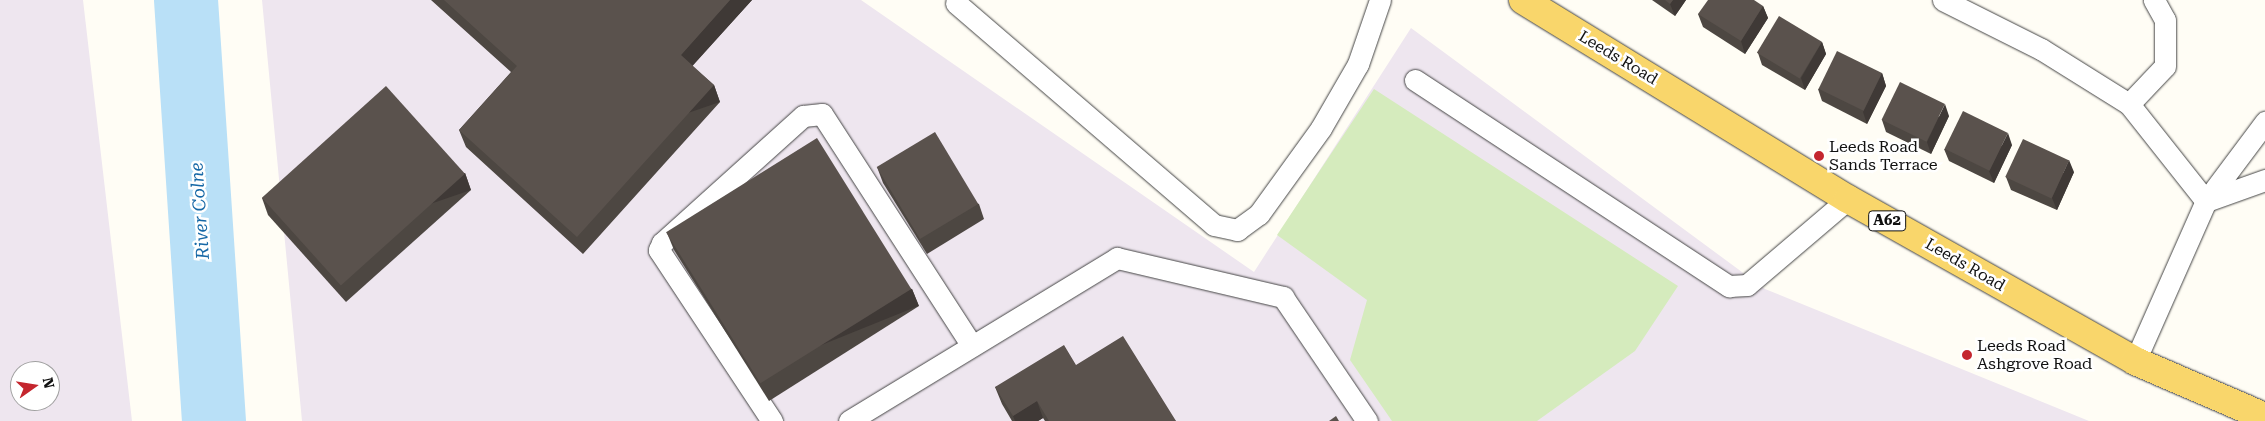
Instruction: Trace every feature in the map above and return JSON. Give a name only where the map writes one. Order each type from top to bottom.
[{"type":"main road","name":"Leeds Road","points":[[1522,0],[1848,199],[2135,361],[2265,417]]},
{"type":"lane","points":[[956,3],[1214,225],[1237,230],[1259,214],[1321,128],[1358,64],[1380,0]]},
{"type":"lane","points":[[1943,0],[2041,49],[2129,104],[2206,201]]},
{"type":"lane","points":[[2129,104],[2165,66],[2165,20],[2154,0]]},
{"type":"lane","points":[[1415,80],[1729,286],[1747,285],[1848,199]]},
{"type":"lane","points":[[772,421],[659,250],[662,243],[803,116],[822,114],[972,346]]},
{"type":"lane","points":[[2135,361],[2206,201],[2265,122]]},
{"type":"lane","points":[[2206,201],[2265,180]]},
{"type":"lane","points":[[849,421],[1116,258],[1283,298],[1366,421]]},
{"type":"shaded area","points":[[0,0],[83,0],[132,421],[0,421]]},
{"type":"shaded area","points":[[262,0],[861,0],[1254,272],[1411,28],[1765,289],[2089,421],[302,421]]},
{"type":"green space","points":[[1374,89],[1678,286],[1635,351],[1537,421],[1392,421],[1350,360],[1367,300],[1277,235]]},
{"type":"building","points":[[444,0],[730,0],[681,55],[714,85],[577,237],[459,130],[517,66]]},
{"type":"building","points":[[1665,0],[1673,0],[1670,4]]},
{"type":"building","points":[[1708,0],[1754,0],[1763,6],[1741,41],[1698,14]]},
{"type":"building","points":[[1779,16],[1822,42],[1800,79],[1757,53]]},
{"type":"building","points":[[1837,51],[1882,73],[1864,111],[1819,89]]},
{"type":"building","points":[[1900,82],[1945,104],[1927,142],[1882,120]]},
{"type":"building","points":[[386,86],[465,174],[341,285],[262,198]]},
{"type":"building","points":[[1963,111],[2008,133],[1990,171],[1945,149]]},
{"type":"building","points":[[935,132],[978,204],[920,239],[877,167]]},
{"type":"building","points":[[817,138],[911,289],[760,383],[666,232]]},
{"type":"building","points":[[2023,139],[2069,161],[2051,199],[2005,177]]},
{"type":"building","points":[[1123,336],[1176,421],[1049,421],[1037,401],[1013,416],[995,387],[1064,345],[1076,365]]},
{"type":"building","points":[[1336,416],[1339,421],[1329,421]]},
{"type":"waterway","name":"River Colne","points":[[186,0],[214,421]]},
{"type":"place","name":"Leeds Road Sands Terrace","points":[[1819,156]]},
{"type":"place","name":"Leeds Road Ashgrove Road","points":[[1967,355]]}]
